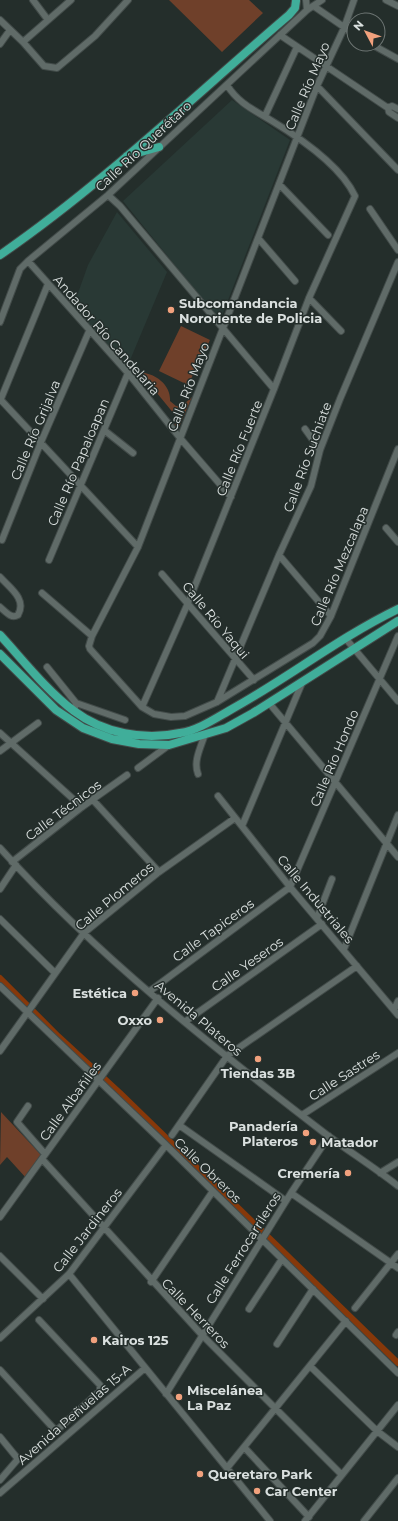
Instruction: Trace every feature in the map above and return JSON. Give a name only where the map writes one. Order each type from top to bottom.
[{"type":"main road","name":"Calle Río Querétaro","points":[[0,255],[48,221],[127,157],[289,15],[300,0]]},
{"type":"main road","points":[[127,157],[159,147]]},
{"type":"main road","points":[[0,634],[45,684],[102,727],[120,733],[155,736],[181,733],[202,725],[398,609]]},
{"type":"main road","points":[[0,654],[56,710],[83,728],[112,739],[140,744],[169,745],[226,728],[302,683],[398,621]]},
{"type":"street","points":[[33,0],[48,20]]},
{"type":"street","points":[[23,42],[71,0]]},
{"type":"street","points":[[0,20],[23,42],[44,66],[57,68],[95,36],[128,0]]},
{"type":"street","points":[[300,0],[307,10]]},
{"type":"street","name":"Calle Río Querétaro","points":[[0,322],[20,269],[28,261],[108,195],[307,10],[315,7],[322,0]]},
{"type":"street","name":"Calle Río Mayo","points":[[142,707],[89,646],[92,636],[138,546],[325,65],[344,28],[354,0]]},
{"type":"street","points":[[386,0],[398,6]]},
{"type":"street","points":[[315,7],[344,28]]},
{"type":"street","points":[[0,44],[10,30]]},
{"type":"street","points":[[280,35],[388,108],[389,112],[398,118]]},
{"type":"street","points":[[265,116],[298,47]]},
{"type":"street","points":[[385,52],[398,59]]},
{"type":"street","points":[[227,85],[235,97],[297,136]]},
{"type":"street","points":[[317,86],[398,170]]},
{"type":"street","points":[[388,108],[392,106],[398,109]]},
{"type":"street","name":"Calle Río Fuerte","points":[[142,707],[188,603],[309,298],[355,196],[328,163],[306,142],[297,136]]},
{"type":"street","points":[[279,184],[328,235]]},
{"type":"street","points":[[108,195],[120,206],[274,389]]},
{"type":"street","points":[[370,209],[398,250]]},
{"type":"street","points":[[258,238],[295,281]]},
{"type":"street","name":"Andador Río Candelaria","points":[[28,261],[128,373],[180,438],[231,497]]},
{"type":"street","name":"Calle Río Suchiate","points":[[217,702],[279,555],[311,486],[320,450],[359,351],[398,262]]},
{"type":"street","points":[[48,284],[0,400],[138,546]]},
{"type":"street","points":[[309,298],[341,331]]},
{"type":"street","name":"Calle Río Grijalva","points":[[2,540],[41,442],[90,329]]},
{"type":"street","name":"Calle Río Papaloapan","points":[[49,560],[128,373]]},
{"type":"street","points":[[305,429],[320,450]]},
{"type":"street","points":[[104,430],[133,453]]},
{"type":"street","name":"Calle Río Mezcalapa","points":[[142,707],[154,714],[171,717],[185,716],[217,702],[284,663],[313,643],[320,636],[331,616],[398,449]]},
{"type":"street","points":[[386,528],[398,542]]},
{"type":"street","points":[[279,555],[331,616]]},
{"type":"street","name":"Calle Río Yaqui","points":[[162,574],[235,660],[254,680]]},
{"type":"street","points":[[0,577],[20,599],[22,604],[18,614],[14,617],[0,608]]},
{"type":"street","points":[[42,593],[92,636]]},
{"type":"street","name":"Calle Río Hondo","points":[[290,887],[398,636]]},
{"type":"street","points":[[346,639],[398,701]]},
{"type":"street","points":[[284,663],[290,674]]},
{"type":"street","points":[[47,667],[75,707],[125,720]]},
{"type":"street","points":[[242,826],[302,683]]},
{"type":"street","points":[[269,703],[398,857]]},
{"type":"street","points":[[0,751],[38,723]]},
{"type":"street","points":[[0,733],[82,807]]},
{"type":"street","points":[[198,774],[196,767],[197,757],[205,734]]},
{"type":"street","points":[[138,768],[169,745]]},
{"type":"street","name":"Calle Técnicos","points":[[0,889],[14,864],[82,807],[127,775]]},
{"type":"street","name":"Calle Industriales","points":[[218,796],[290,887],[396,1012]]},
{"type":"street","points":[[92,800],[159,872]]},
{"type":"street","points":[[344,949],[398,815]]},
{"type":"street","name":"Calle Plomeros","points":[[0,1051],[84,933],[159,872],[234,818]]},
{"type":"street","name":"Avenida Plateros","points":[[0,848],[14,864],[84,933],[158,998],[227,1056],[302,1115],[398,1186]]},
{"type":"street","points":[[317,918],[332,879]]},
{"type":"street","name":"Calle Tapiceros","points":[[150,991],[290,887]]},
{"type":"street","points":[[0,918],[55,973]]},
{"type":"street","name":"Calle Yeseros","points":[[186,1021],[322,924]]},
{"type":"street","points":[[172,1136],[227,1056],[357,966]]},
{"type":"street","name":"Calle Obreros","points":[[0,986],[101,1076],[166,1145],[264,1238],[282,1258],[398,1373]]},
{"type":"street","name":"Calle Albañiles","points":[[0,1217],[158,998]]},
{"type":"street","points":[[396,1012],[398,1001]]},
{"type":"street","name":"Calle Sastres","points":[[302,1115],[398,1053]]},
{"type":"street","name":"Calle Herreros","points":[[28,1106],[17,1122],[44,1157],[104,1228],[151,1282],[202,1335],[342,1475]]},
{"type":"street","points":[[179,1125],[286,1201]]},
{"type":"street","name":"Calle Ferrocarrileros","points":[[166,1394],[291,1193],[329,1136]]},
{"type":"street","name":"Calle Jardineros","points":[[0,1338],[69,1274],[166,1145]]},
{"type":"street","points":[[380,1173],[398,1162]]},
{"type":"street","points":[[151,1282],[213,1191]]},
{"type":"street","points":[[291,1193],[398,1268]]},
{"type":"street","points":[[355,1308],[398,1254]]},
{"type":"street","points":[[0,1256],[43,1298]]},
{"type":"street","points":[[249,1308],[282,1258]]},
{"type":"street","points":[[69,1274],[270,1521]]},
{"type":"street","points":[[277,1344],[313,1289]]},
{"type":"street","points":[[0,1370],[56,1431],[82,1409],[100,1391],[100,1385],[39,1320]]},
{"type":"street","points":[[227,1468],[346,1321]]},
{"type":"street","points":[[310,1366],[377,1431],[398,1447]]},
{"type":"street","name":"Avenida Peñuelas 15-A","points":[[0,1493],[145,1368]]},
{"type":"street","points":[[244,1447],[307,1519],[398,1404]]},
{"type":"street","points":[[82,1409],[89,1417]]},
{"type":"street","points":[[76,1414],[84,1422]]},
{"type":"street","points":[[0,1437],[18,1459],[0,1480],[10,1484]]},
{"type":"street","points":[[5,1475],[10,1484]]},
{"type":"street","points":[[364,1521],[398,1478]]},
{"type":"shaded area","points":[[169,0],[249,0],[263,13],[222,52]]},
{"type":"shaded area","points":[[232,100],[290,140],[220,321],[123,201]]},
{"type":"shaded area","points":[[117,212],[167,272],[128,365],[91,328],[73,307],[88,265]]},
{"type":"shaded area","points":[[181,326],[210,340],[188,385],[159,371]]},
{"type":"shaded area","points":[[129,372],[150,374],[159,379],[168,391],[170,401],[176,406],[183,405],[192,397],[179,427],[174,425],[179,420],[143,376],[132,375]]},
{"type":"shaded area","points":[[1,1112],[43,1157],[27,1179],[7,1157],[0,1165]]},
{"type":"waterway","points":[[0,978],[58,1036],[120,1093],[398,1363]]},
{"type":"place","name":"Subcomandancia Nororiente de Policia","points":[[171,310]]},
{"type":"place","name":"Estética","points":[[135,993]]},
{"type":"place","name":"Oxxo","points":[[160,1020]]},
{"type":"place","name":"Tiendas 3B","points":[[258,1059]]},
{"type":"place","name":"Panadería Plateros","points":[[306,1133]]},
{"type":"place","name":"Matador","points":[[313,1142]]},
{"type":"place","name":"Cremería","points":[[348,1173]]},
{"type":"place","name":"Kairos 125","points":[[94,1340]]},
{"type":"place","name":"Miscelánea La Paz","points":[[179,1397]]},
{"type":"place","name":"Queretaro Park","points":[[200,1474]]},
{"type":"place","name":"Car Center","points":[[257,1491]]}]
